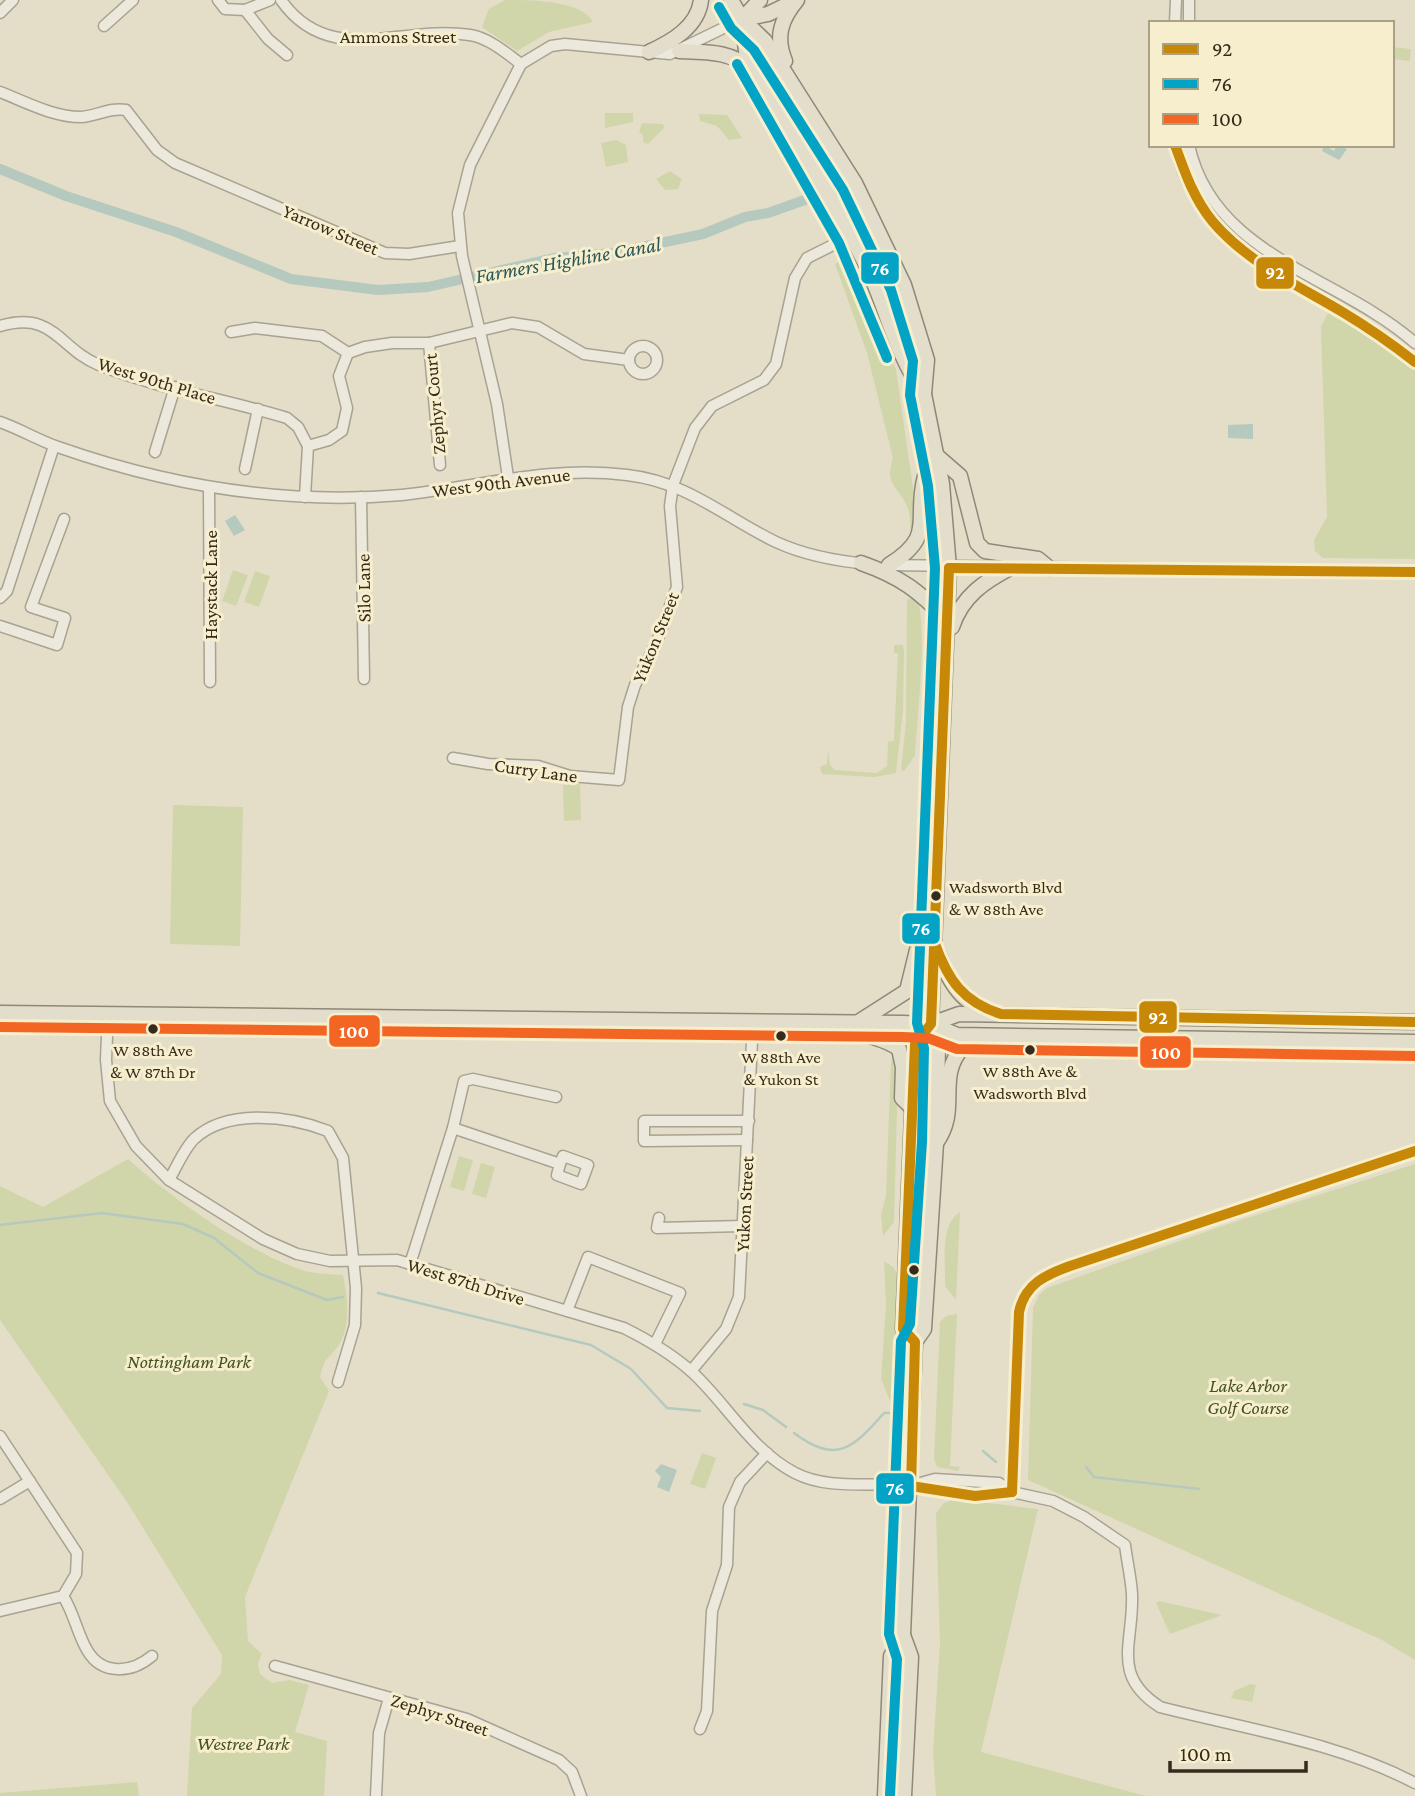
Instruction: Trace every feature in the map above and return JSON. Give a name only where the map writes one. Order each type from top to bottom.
[{"type":"main road","points":[[649,52],[667,44],[690,25],[698,14],[701,0]]},
{"type":"main road","points":[[731,0],[742,19],[765,41],[795,85],[855,183],[904,285],[928,360],[924,394],[938,462],[948,568],[948,642],[930,1024],[938,1046],[936,1143],[924,1329],[915,1342],[903,1635],[911,1657],[904,1796]]},
{"type":"main road","points":[[742,19],[760,0]]},
{"type":"main road","points":[[742,19],[777,10],[797,0]]},
{"type":"main road","points":[[795,85],[782,55],[778,36],[784,17],[797,0]]},
{"type":"main road","points":[[742,19],[746,51],[755,71],[851,236],[870,275],[904,365],[924,394]]},
{"type":"main road","points":[[679,51],[721,51],[734,56],[755,71]]},
{"type":"main road","points":[[889,565],[903,556],[920,536],[925,476],[938,462]]},
{"type":"main road","points":[[938,462],[960,476],[978,543],[985,551],[1038,559],[1049,568]]},
{"type":"main road","points":[[861,563],[895,575],[924,596],[948,621]]},
{"type":"main road","points":[[948,642],[956,614],[972,593],[987,580],[1012,567]]},
{"type":"main road","points":[[850,1023],[907,991],[917,950],[935,924]]},
{"type":"main road","points":[[934,943],[944,970],[963,998],[979,1008],[1001,1014]]},
{"type":"main road","points":[[0,1013],[930,1024],[959,1014],[1001,1014],[1415,1022]]},
{"type":"main road","points":[[850,1023],[866,1038],[885,1041],[899,1049],[903,1066],[902,1098],[912,1108]]},
{"type":"main road","points":[[930,1024],[957,1035],[1415,1042]]},
{"type":"main road","points":[[915,1342],[903,1329],[912,1108],[915,1045],[930,1024]]},
{"type":"main road","points":[[936,1143],[947,1128],[951,1061],[963,1047],[975,1043],[997,1043],[1011,1035]]},
{"type":"main road","points":[[885,1796],[891,1656],[903,1635]]},
{"type":"street","points":[[0,12],[13,0]]},
{"type":"street","points":[[104,26],[133,0]]},
{"type":"street","points":[[218,0],[225,9],[245,10],[270,0]]},
{"type":"street","name":"Ammons Street","points":[[281,0],[293,18],[316,33],[346,40],[471,35],[492,43],[521,64]]},
{"type":"street","points":[[1175,21],[1176,0]]},
{"type":"street","points":[[1189,0],[1189,21]]},
{"type":"street","points":[[245,10],[268,39],[287,55]]},
{"type":"street","points":[[508,477],[497,404],[467,286],[458,213],[466,174],[521,64],[551,46],[565,44],[649,52],[679,51],[742,19]]},
{"type":"street","name":"Yarrow Street","points":[[0,92],[64,115],[89,116],[115,109],[126,110],[157,150],[206,176],[386,253],[409,254],[460,246]]},
{"type":"street","points":[[1176,147],[1195,201],[1210,222],[1235,247],[1380,336],[1415,362]]},
{"type":"street","points":[[1190,147],[1194,164],[1209,195],[1249,239],[1415,343]]},
{"type":"street","name":"Yukon Street","points":[[619,780],[628,707],[635,685],[656,644],[677,587],[677,565],[670,534],[673,485],[695,429],[712,406],[764,380],[776,364],[795,278],[807,258],[851,236]]},
{"type":"street","name":"West 90th Place","points":[[0,326],[22,323],[48,326],[98,364],[287,418],[298,427],[308,446]]},
{"type":"street","points":[[348,353],[392,343],[429,343],[512,323],[527,324],[584,354],[629,360]]},
{"type":"street","points":[[231,332],[255,328],[322,336],[348,353]]},
{"type":"street","name":"Zephyr Court","points":[[429,343],[440,465]]},
{"type":"street","points":[[305,498],[308,446],[329,440],[342,431],[348,408],[340,376],[348,353]]},
{"type":"street","points":[[155,452],[175,387]]},
{"type":"street","points":[[245,469],[258,409]]},
{"type":"street","name":"West 90th Avenue","points":[[0,422],[54,446],[121,468],[209,488],[305,498],[425,492],[508,477],[608,472],[673,485],[796,551],[861,563],[948,568],[1415,572]]},
{"type":"street","points":[[0,598],[7,591],[54,446]]},
{"type":"street","name":"Haystack Lane","points":[[209,488],[210,681]]},
{"type":"street","name":"Silo Lane","points":[[361,497],[364,680]]},
{"type":"street","points":[[0,626],[57,645],[65,618],[31,607],[64,519]]},
{"type":"street","name":"Curry Lane","points":[[453,758],[488,764],[538,766],[570,776],[619,780]]},
{"type":"street","name":"West 87th Drive","points":[[108,1013],[106,1060],[110,1101],[136,1146],[169,1180],[263,1239],[297,1254],[354,1261],[397,1260],[624,1328],[655,1345],[691,1371],[767,1453],[796,1474],[830,1483],[911,1486],[935,1491],[999,1496],[1012,1492],[1053,1501],[1084,1517],[1125,1545],[1132,1595],[1128,1664],[1131,1680],[1141,1695],[1160,1707],[1343,1752],[1380,1765],[1415,1783]]},
{"type":"street","name":"Yukon Street","points":[[691,1371],[726,1329],[739,1297],[753,1021]]},
{"type":"street","points":[[410,1264],[453,1128],[461,1084],[468,1079],[556,1097]]},
{"type":"street","points":[[169,1180],[194,1139],[224,1120],[299,1120],[328,1130],[343,1158],[354,1261],[355,1325],[338,1382]]},
{"type":"street","points":[[747,1140],[644,1141],[644,1121],[748,1121]]},
{"type":"street","points":[[453,1128],[560,1164]]},
{"type":"street","points":[[1012,1492],[1019,1312],[1024,1293],[1036,1281],[1070,1266],[1415,1151]]},
{"type":"street","points":[[659,1218],[657,1228],[743,1226]]},
{"type":"street","points":[[567,1311],[588,1257],[680,1293],[655,1345]]},
{"type":"street","points":[[0,1436],[78,1553],[76,1574],[63,1596],[0,1611]]},
{"type":"street","points":[[699,1729],[706,1711],[712,1611],[727,1565],[729,1507],[740,1482],[767,1453]]},
{"type":"street","points":[[0,1499],[30,1481]]},
{"type":"street","points":[[63,1596],[74,1613],[86,1648],[95,1661],[117,1670],[138,1668],[152,1656]]},
{"type":"street","name":"Zephyr Street","points":[[275,1666],[467,1719],[559,1759],[572,1772],[581,1796]]},
{"type":"street","points":[[376,1796],[379,1734],[389,1698]]},
{"type":"green space","points":[[505,0],[567,5],[578,9],[593,22],[549,32],[517,51],[482,27],[489,9]]},
{"type":"green space","points":[[1394,47],[1411,49],[1410,61],[1394,59]]},
{"type":"green space","points":[[605,113],[633,113],[633,122],[605,128]]},
{"type":"green space","points":[[699,114],[727,115],[742,138],[729,140],[717,126],[700,121]]},
{"type":"green space","points":[[642,123],[663,124],[664,128],[648,144],[643,142],[643,135],[639,132]]},
{"type":"green space","points":[[616,140],[626,145],[628,162],[606,167],[601,143]]},
{"type":"green space","points":[[670,171],[682,179],[678,189],[665,190],[656,179]]},
{"type":"green space","points":[[848,257],[853,262],[896,370],[918,522],[911,536],[908,509],[891,480],[893,458],[867,353],[835,264]]},
{"type":"green space","points":[[1329,311],[1387,345],[1415,368],[1415,559],[1323,558],[1315,551],[1314,540],[1327,517],[1321,327]]},
{"type":"green space","points":[[233,570],[248,575],[236,606],[222,601]]},
{"type":"green space","points":[[255,571],[270,576],[259,607],[244,602]]},
{"type":"green space","points":[[917,597],[922,630],[921,674],[915,755],[904,771],[901,769],[906,722],[907,600]]},
{"type":"green space","points":[[894,645],[903,645],[904,651],[903,711],[896,773],[874,777],[822,774],[820,767],[827,764],[828,749],[830,765],[835,770],[877,773],[887,766],[888,742],[894,741],[898,653],[894,653]]},
{"type":"green space","points":[[580,784],[581,820],[564,821],[563,785]]},
{"type":"green space","points":[[173,805],[243,807],[240,946],[170,944]]},
{"type":"green space","points":[[894,1057],[898,1071],[894,1222],[883,1236],[881,1215],[886,1195],[891,1061]]},
{"type":"green space","points":[[459,1156],[473,1160],[464,1191],[450,1187]]},
{"type":"green space","name":"Nottingham Park","points":[[128,1159],[188,1207],[260,1252],[305,1271],[343,1275],[347,1302],[345,1329],[338,1346],[325,1361],[320,1377],[329,1391],[245,1597],[248,1641],[262,1654],[258,1663],[260,1674],[272,1683],[289,1680],[309,1685],[295,1732],[327,1741],[324,1796],[187,1796],[192,1708],[221,1674],[222,1655],[127,1502],[0,1320],[0,1186],[43,1207]]},
{"type":"green space","points":[[481,1163],[495,1167],[486,1198],[472,1194]]},
{"type":"green space","name":"Lake Arbor Golf Course","points":[[1415,1164],[1415,1660],[1382,1640],[1028,1480],[1033,1308],[1039,1295],[1047,1288],[1219,1227]]},
{"type":"green space","points":[[960,1212],[956,1300],[945,1286],[945,1246],[949,1226]]},
{"type":"green space","points":[[884,1261],[893,1267],[899,1277],[893,1408],[881,1379],[886,1304]]},
{"type":"green space","points":[[957,1314],[950,1466],[960,1467],[958,1471],[937,1467],[934,1459],[940,1322],[946,1316]]},
{"type":"green space","points":[[702,1453],[716,1458],[705,1489],[690,1484]]},
{"type":"green space","points":[[954,1499],[1038,1509],[981,1752],[1146,1796],[936,1796],[933,1751],[940,1643],[936,1513],[944,1503]]},
{"type":"green space","points":[[1159,1601],[1222,1615],[1170,1634],[1156,1603]]},
{"type":"green space","points":[[1251,1684],[1256,1685],[1252,1702],[1231,1698],[1234,1691]]},
{"type":"green space","points":[[137,1782],[139,1796],[0,1796],[0,1793]]},
{"type":"shaded area","points":[[1323,147],[1334,151],[1336,147],[1347,149],[1339,160],[1322,151]]},
{"type":"shaded area","points":[[1253,424],[1253,439],[1228,438],[1228,425]]},
{"type":"shaded area","points":[[235,515],[245,530],[234,536],[225,521]]},
{"type":"shaded area","points":[[661,1464],[677,1470],[669,1492],[657,1487],[661,1477],[655,1471]]},
{"type":"waterway","name":"Farmers Highline Canal","points":[[0,169],[66,196],[176,232],[291,279],[378,290],[428,287],[554,258],[614,253],[703,234],[745,217],[768,213],[816,196]]},
{"type":"waterway","points":[[0,1225],[102,1213],[183,1224],[214,1238],[258,1273],[327,1300],[343,1297]]},
{"type":"waterway","points":[[378,1293],[591,1345],[631,1369],[667,1408],[700,1411]]},
{"type":"waterway","points":[[744,1404],[763,1410],[786,1427]]},
{"type":"waterway","points":[[794,1433],[822,1448],[844,1448],[863,1435],[884,1413],[892,1413]]},
{"type":"waterway","points":[[983,1451],[996,1462]]},
{"type":"waterway","points":[[1086,1467],[1094,1477],[1199,1489]]},
{"type":"transit line","name":"76","points":[[719,7],[731,28],[754,50],[843,190],[891,290],[913,361],[910,395],[928,486],[935,568],[917,1023],[924,1048],[922,1142],[910,1324],[901,1341],[889,1634],[897,1659],[890,1795]]},
{"type":"transit line","name":"76","points":[[737,64],[839,243],[887,358]]},
{"type":"transit line","name":"92","points":[[1176,147],[1200,204],[1227,237],[1258,262],[1362,324],[1415,362]]},
{"type":"transit line","name":"92","points":[[949,568],[1415,572]]},
{"type":"transit line","name":"92","points":[[911,1486],[915,1342],[903,1329],[915,1044],[931,1024],[949,568]]},
{"type":"transit line","name":"92","points":[[935,944],[945,968],[959,988],[976,1003],[1001,1014],[1415,1022]]},
{"type":"transit line","name":"100","points":[[0,1027],[902,1037],[928,1038],[957,1049],[1415,1056]]},
{"type":"transit line","name":"92","points":[[1012,1492],[1019,1312],[1026,1294],[1037,1282],[1070,1266],[1415,1151]]},
{"type":"transit line","name":"92","points":[[911,1486],[975,1496],[1012,1492]]},
{"type":"place","name":"Wadsworth Blvd & W 88th Ave","points":[[936,896]]},
{"type":"place","name":"W 88th Ave & W 87th Dr","points":[[153,1029]]},
{"type":"place","name":"W 88th Ave & Yukon St","points":[[781,1036]]},
{"type":"place","name":"W 88th Ave & Wadsworth Blvd","points":[[1030,1050]]},
{"type":"park label","name":"Westree Park","points":[[243,1743]]}]
